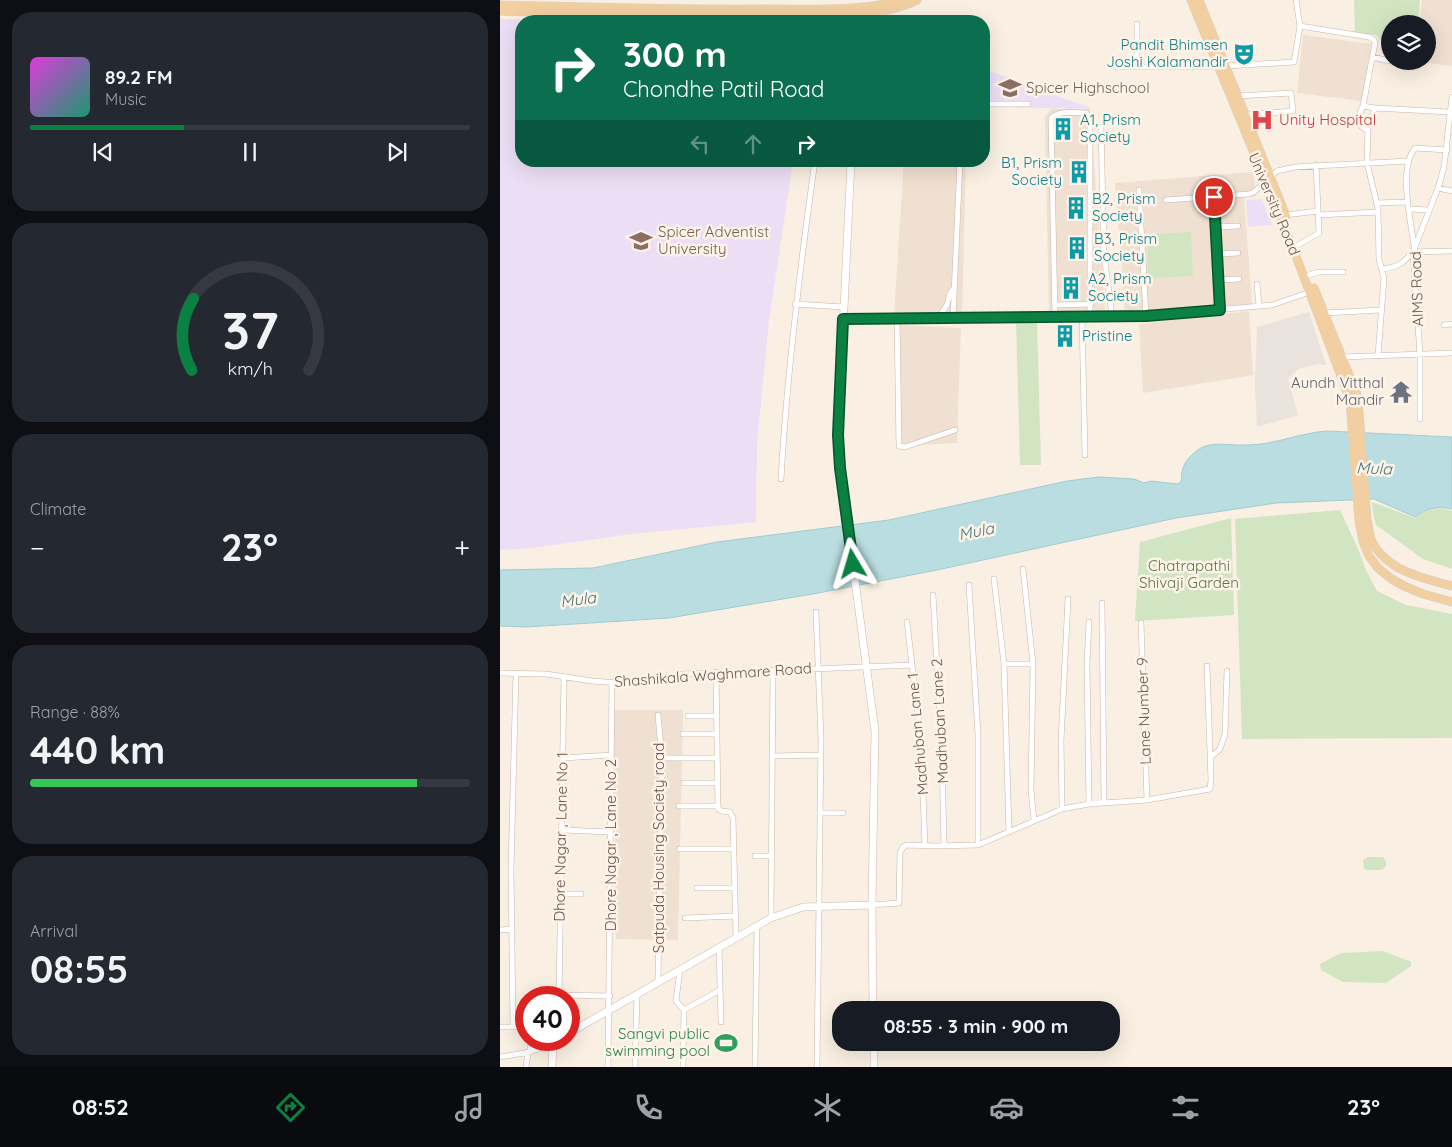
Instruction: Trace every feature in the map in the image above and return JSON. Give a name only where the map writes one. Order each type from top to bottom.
[{"type":"main road","points":[[500,5],[679,10],[882,9],[902,0]]},
{"type":"main road","points":[[813,15],[902,7],[917,0]]},
{"type":"main road","name":"University Road","points":[[1191,0],[1217,66],[1286,215],[1310,292],[1338,357],[1358,397],[1356,410],[1363,521]]},
{"type":"main road","name":"University Road","points":[[1199,0],[1246,116],[1295,247],[1309,274],[1324,312],[1338,357]]},
{"type":"main road","points":[[500,11],[643,15]]},
{"type":"main road","points":[[1363,521],[1380,555],[1393,565],[1429,580],[1452,586]]},
{"type":"main road","points":[[1363,521],[1368,556],[1378,568],[1404,586],[1423,594],[1452,602]]},
{"type":"street","points":[[1226,66],[1294,62],[1300,26],[1296,0]]},
{"type":"street","points":[[882,9],[882,15]]},
{"type":"street","points":[[1137,24],[1137,67]]},
{"type":"street","points":[[1300,26],[1374,40],[1363,106],[1360,113],[1361,126],[1368,131]]},
{"type":"street","points":[[1372,57],[1381,59]]},
{"type":"street","points":[[1116,67],[1217,66]]},
{"type":"street","points":[[1238,96],[1291,93],[1293,111],[1246,116]]},
{"type":"street","name":"AIMS Road","points":[[1420,419],[1420,355],[1414,250],[1438,188],[1450,141],[1449,112],[1452,99]]},
{"type":"street","points":[[990,104],[1028,104]]},
{"type":"street","points":[[1363,106],[1449,112]]},
{"type":"street","points":[[1374,108],[1368,131],[1367,162],[1378,212],[1379,259],[1384,278],[1378,356]]},
{"type":"street","points":[[1055,317],[1051,118],[1057,114],[1070,113],[1086,113],[1090,118],[1090,316]]},
{"type":"street","points":[[1100,127],[1104,254],[1112,316]]},
{"type":"street","points":[[1382,269],[1395,267],[1402,263],[1414,250],[1408,202],[1408,161],[1410,154],[1415,148],[1447,150]]},
{"type":"street","points":[[1166,200],[1249,194],[1254,192],[1268,178],[1281,169],[1316,165],[1408,161]]},
{"type":"street","points":[[1295,247],[1319,233],[1316,165]]},
{"type":"street","points":[[781,478],[785,407],[796,304],[814,167]]},
{"type":"street","points":[[851,167],[838,435],[840,468],[876,749],[872,905],[873,1001]]},
{"type":"street","points":[[953,318],[960,167]]},
{"type":"street","points":[[1438,188],[1452,191]]},
{"type":"street","points":[[1139,190],[1146,316]]},
{"type":"street","points":[[1214,197],[1220,310]]},
{"type":"street","points":[[1376,203],[1408,202]]},
{"type":"street","points":[[1410,209],[1429,210]]},
{"type":"street","points":[[1286,215],[1378,212]]},
{"type":"street","points":[[1216,228],[1238,226]]},
{"type":"street","points":[[1414,250],[1452,251]]},
{"type":"street","points":[[1217,254],[1238,254]]},
{"type":"street","points":[[1309,274],[1343,272]]},
{"type":"street","points":[[1218,280],[1239,279]]},
{"type":"street","points":[[1257,284],[1259,306]]},
{"type":"street","points":[[938,318],[947,305],[950,293],[954,288]]},
{"type":"street","points":[[843,319],[1146,316],[1272,305],[1310,292]]},
{"type":"street","points":[[796,304],[844,307]]},
{"type":"street","points":[[1055,305],[1090,304]]},
{"type":"street","points":[[1324,312],[1381,310]]},
{"type":"street","points":[[1082,316],[1085,455]]},
{"type":"street","points":[[897,319],[899,446],[904,447],[955,430]]},
{"type":"street","points":[[1444,325],[1452,324]]},
{"type":"street","points":[[1338,357],[1452,353]]},
{"type":"street","points":[[1022,570],[1033,664],[1031,790],[1034,821]]},
{"type":"street","points":[[994,579],[1004,664],[1008,832]]},
{"type":"street","points":[[969,586],[978,735],[978,845]]},
{"type":"street","name":"Madhuban Lane 2","points":[[933,595],[942,756],[944,846]]},
{"type":"street","points":[[1062,809],[1061,741],[1068,599]]},
{"type":"street","points":[[1102,603],[1104,802]]},
{"type":"street","points":[[816,612],[821,755],[817,1067]]},
{"type":"street","name":"Madhuban Lane 1","points":[[907,622],[921,742],[925,846]]},
{"type":"street","points":[[1089,622],[1087,664],[1089,804]]},
{"type":"street","name":"Lane Number 9","points":[[1141,623],[1147,800]]},
{"type":"street","points":[[1004,664],[1033,664]]},
{"type":"street","name":"Shashikala Waghmare Road","points":[[500,673],[534,673],[612,682],[637,682],[684,674],[716,672],[912,665]]},
{"type":"street","points":[[580,1027],[771,918],[802,907],[899,904],[902,848],[907,845],[978,845],[1062,809],[1104,802],[1147,800],[1210,789],[1212,785],[1207,666]]},
{"type":"street","points":[[771,918],[773,670]]},
{"type":"street","points":[[1211,757],[1220,749],[1225,734],[1227,671]]},
{"type":"street","points":[[716,672],[718,806],[719,810],[730,812],[733,818],[736,937]]},
{"type":"street","points":[[500,1027],[513,1027],[511,869],[516,673]]},
{"type":"street","name":"Dhore Nagar , Lane No 1","points":[[559,986],[564,677]]},
{"type":"street","name":"Dhore Nagar , Lane No 2","points":[[608,1067],[612,682]]},
{"type":"street","name":"Satpuda Housing Society road","points":[[658,715],[662,758],[658,981]]},
{"type":"street","points":[[688,716],[716,716]]},
{"type":"street","points":[[683,734],[717,734]]},
{"type":"street","points":[[563,758],[611,755]]},
{"type":"street","points":[[772,756],[821,755]]},
{"type":"street","points":[[662,758],[717,758]]},
{"type":"street","points":[[684,783],[718,783]]},
{"type":"street","points":[[679,806],[718,806]]},
{"type":"street","points":[[820,813],[843,813]]},
{"type":"street","points":[[562,830],[610,832]]},
{"type":"street","points":[[680,850],[734,849]]},
{"type":"street","points":[[755,856],[772,856]]},
{"type":"street","points":[[697,888],[735,888]]},
{"type":"street","points":[[561,894],[581,894]]},
{"type":"street","points":[[685,918],[736,916]]},
{"type":"street","points":[[755,1067],[756,926]]},
{"type":"street","points":[[500,930],[512,929]]},
{"type":"street","points":[[719,947],[721,1022]]},
{"type":"street","points":[[680,969],[676,1002],[684,1010],[683,1067]]},
{"type":"street","points":[[684,1010],[720,990]]},
{"type":"street","points":[[635,1067],[637,993]]},
{"type":"street","points":[[580,996],[610,996]]},
{"type":"street","points":[[500,1057],[533,1051]]},
{"type":"street","points":[[552,1067],[554,1051]]},
{"type":"street","points":[[874,1051],[874,1067]]},
{"type":"street","points":[[526,1067],[529,1053]]},
{"type":"shaded area","points":[[1422,0],[1452,0],[1452,66],[1436,64],[1436,15],[1420,15]]},
{"type":"shaded area","name":"Spicer Adventist University","points":[[500,19],[515,19],[515,167],[792,167],[769,321],[757,443],[756,522],[632,534],[532,548],[500,550]]},
{"type":"shaded area","points":[[1303,35],[1371,44],[1362,101],[1297,93]]},
{"type":"shaded area","name":"Spicer Highschool","points":[[990,71],[1093,109],[990,107]]},
{"type":"shaded area","points":[[1051,109],[1090,109],[1105,311],[1049,315],[1045,117]]},
{"type":"shaded area","points":[[904,167],[966,167],[962,316],[894,316]]},
{"type":"shaded area","points":[[1253,172],[1256,196],[1244,198],[1252,304],[1125,314],[1115,183]]},
{"type":"shaded area","points":[[1262,199],[1272,225],[1248,227],[1246,200]]},
{"type":"shaded area","points":[[1249,311],[1253,375],[1143,393],[1139,324]]},
{"type":"shaded area","points":[[1309,312],[1326,365],[1317,364],[1298,369],[1288,379],[1298,415],[1257,427],[1255,385],[1257,327]]},
{"type":"shaded area","points":[[896,325],[961,328],[957,443],[898,446]]},
{"type":"shaded area","points":[[613,710],[683,710],[678,940],[616,939]]},
{"type":"green space","points":[[1354,0],[1420,0],[1419,15],[1381,15],[1381,41],[1376,35],[1355,33]]},
{"type":"green space","points":[[1191,232],[1193,276],[1148,278],[1147,234]]},
{"type":"green space","points":[[1016,322],[1037,322],[1041,465],[1020,465]]},
{"type":"green space","points":[[1372,502],[1415,518],[1432,510],[1452,511],[1452,569],[1423,559],[1376,525]]},
{"type":"green space","points":[[1340,510],[1377,591],[1406,605],[1452,614],[1452,738],[1242,739],[1235,519]]},
{"type":"green space","name":"Chatrapathi Shivaji Garden","points":[[1231,518],[1234,615],[1135,621],[1140,542]]},
{"type":"green space","points":[[1368,857],[1383,857],[1386,861],[1386,866],[1382,870],[1364,869],[1363,860]]},
{"type":"green space","points":[[1383,951],[1411,962],[1411,966],[1386,983],[1343,982],[1321,970],[1320,964],[1341,953]]},
{"type":"water","name":"Mula","points":[[1327,431],[1452,437],[1452,509],[1433,508],[1415,517],[1374,499],[1276,503],[1176,518],[937,570],[813,594],[669,618],[527,627],[500,626],[500,570],[593,568],[717,542],[889,520],[1067,481],[1099,477],[1134,479],[1144,483],[1151,481],[1177,484],[1181,481],[1184,465],[1189,458],[1206,446],[1217,444],[1257,444]]},
{"type":"place","name":"Pandit Bhimsen Joshi Kalamandir","points":[[1244,54]]},
{"type":"place","name":"Spicer Highschool","points":[[1010,88]]},
{"type":"place","name":"Unity Hospital","points":[[1262,120]]},
{"type":"place","name":"A1, Prism Society","points":[[1063,129]]},
{"type":"place","name":"B1, Prism Society","points":[[1079,172]]},
{"type":"place","name":"B2, Prism Society","points":[[1076,208]]},
{"type":"place","name":"Spicer Adventist University","points":[[641,241]]},
{"type":"place","name":"B3, Prism Society","points":[[1077,248]]},
{"type":"place","name":"A2, Prism Society","points":[[1071,288]]},
{"type":"place","name":"Pristine","points":[[1065,336]]},
{"type":"place","name":"Aundh Vitthal Mandir","points":[[1401,392]]},
{"type":"place","name":"Sangvi public swimming pool","points":[[726,1043]]},
{"type":"route","points":[[853,564],[840,468],[838,435],[843,319],[1146,316],[1220,310],[1214,197]]}]
